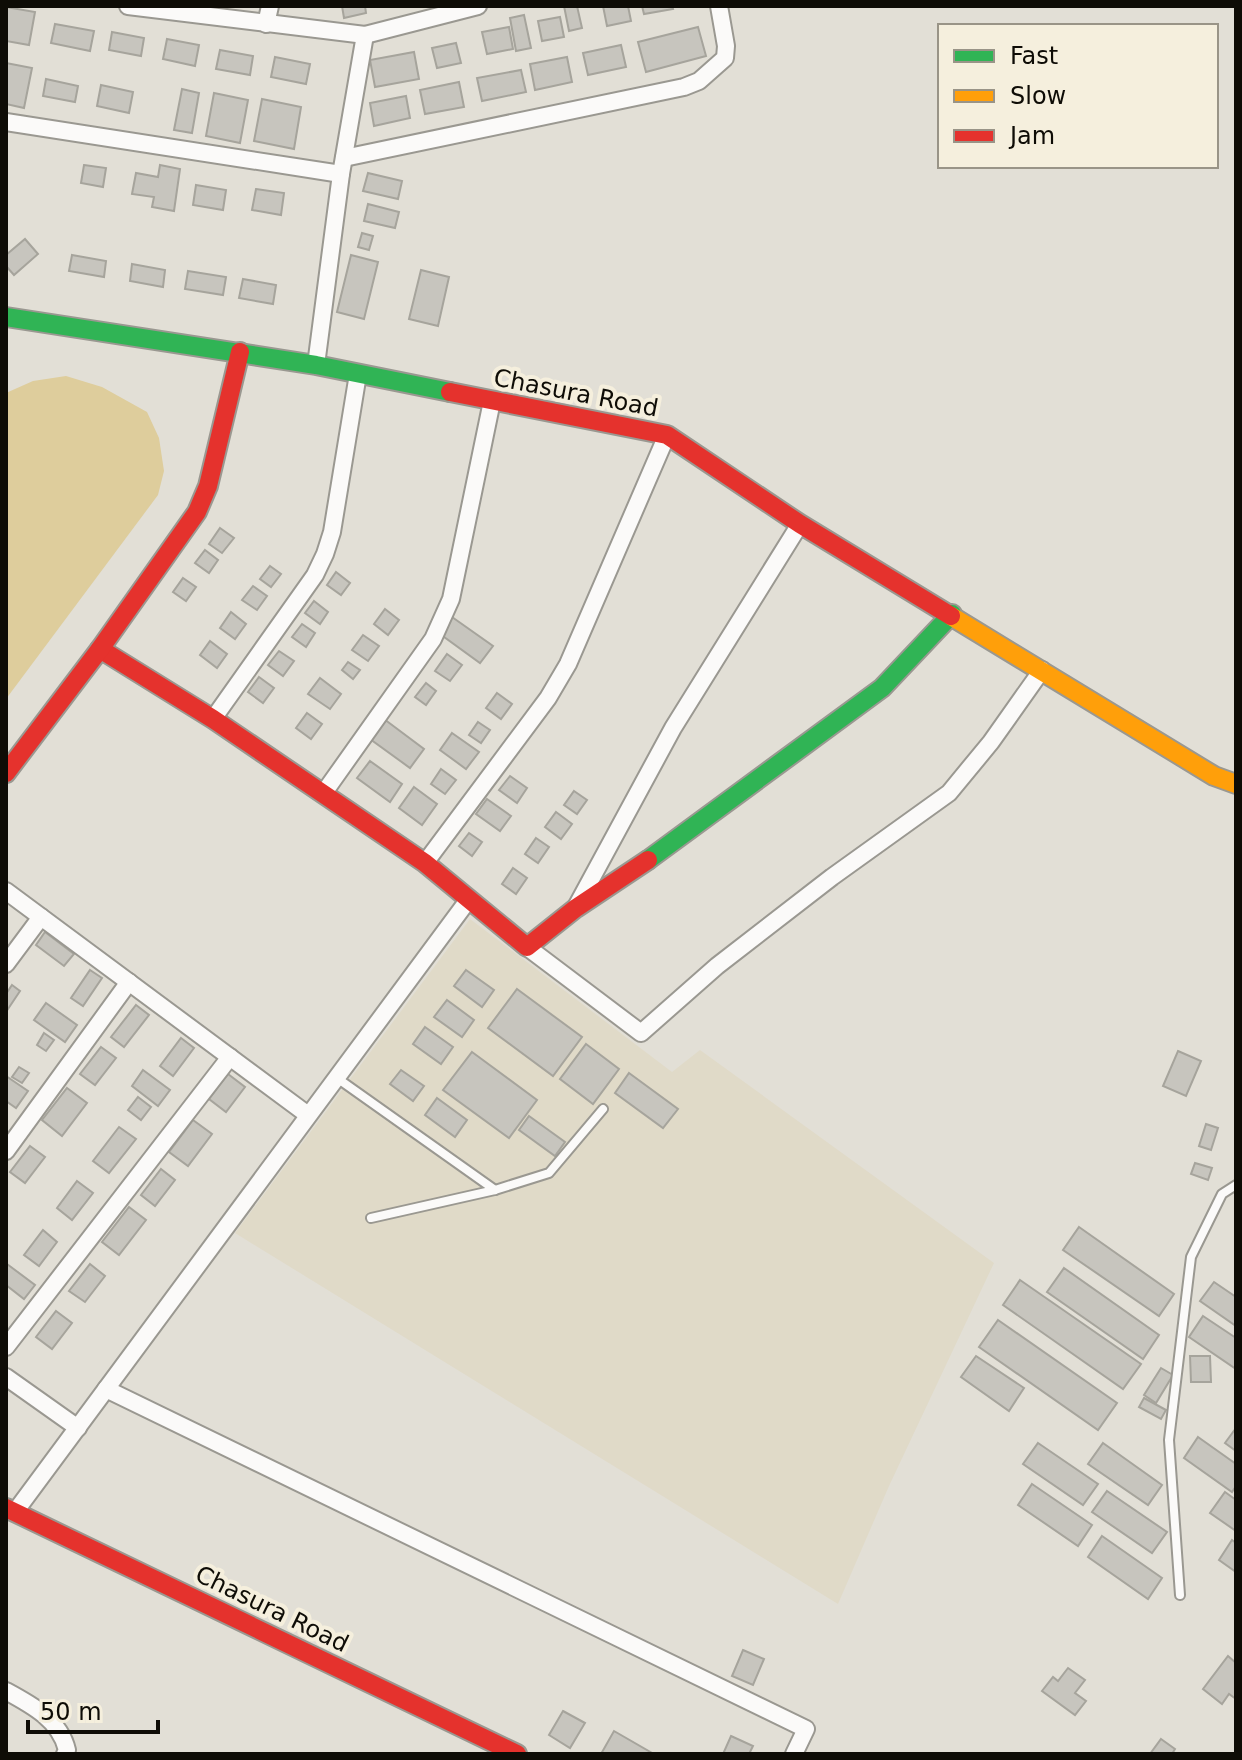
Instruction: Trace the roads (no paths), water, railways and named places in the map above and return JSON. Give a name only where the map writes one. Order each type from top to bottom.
[{"type":"street","points":[[128,6],[365,35],[478,6]]},
{"type":"street","points":[[266,24],[270,6]]},
{"type":"street","points":[[6,122],[342,166],[699,81],[725,58],[719,6]]},
{"type":"street","points":[[316,365],[342,166],[365,35]]},
{"type":"street","name":"Chasura Road","points":[[6,317],[316,365],[667,435],[800,524],[1214,776],[1236,784]]},
{"type":"street","points":[[6,773],[100,649],[197,512],[208,486],[240,352]]},
{"type":"street","points":[[213,719],[315,575],[325,554],[332,532],[358,374]]},
{"type":"street","points":[[323,794],[433,639],[442,621],[451,599],[492,401]]},
{"type":"street","points":[[425,863],[548,698],[568,664],[667,435]]},
{"type":"street","points":[[576,908],[673,728],[800,524]]},
{"type":"street","points":[[527,947],[576,908],[651,858],[882,688],[952,614]]},
{"type":"street","points":[[100,649],[213,719],[425,863],[527,947],[641,1033],[717,966],[832,877],[949,793],[991,742],[1042,670]]},
{"type":"street","points":[[6,891],[308,1115]]},
{"type":"street","points":[[10,1510],[78,1428],[469,899]]},
{"type":"street","points":[[6,964],[41,917]]},
{"type":"street","points":[[6,1151],[129,982]]},
{"type":"street","points":[[6,1347],[230,1057]]},
{"type":"street","points":[[6,1377],[78,1428]]},
{"type":"street","points":[[106,1389],[806,1729],[794,1754]]},
{"type":"street","name":"Chasura Road","points":[[10,1510],[517,1754]]},
{"type":"street","points":[[6,1691],[43,1713],[64,1738],[67,1753]]},
{"type":"lane","points":[[337,1078],[495,1190]]},
{"type":"lane","points":[[371,1218],[495,1190],[549,1173],[603,1109]]},
{"type":"lane","points":[[1180,1595],[1169,1440],[1191,1257],[1222,1194],[1236,1185]]}]
